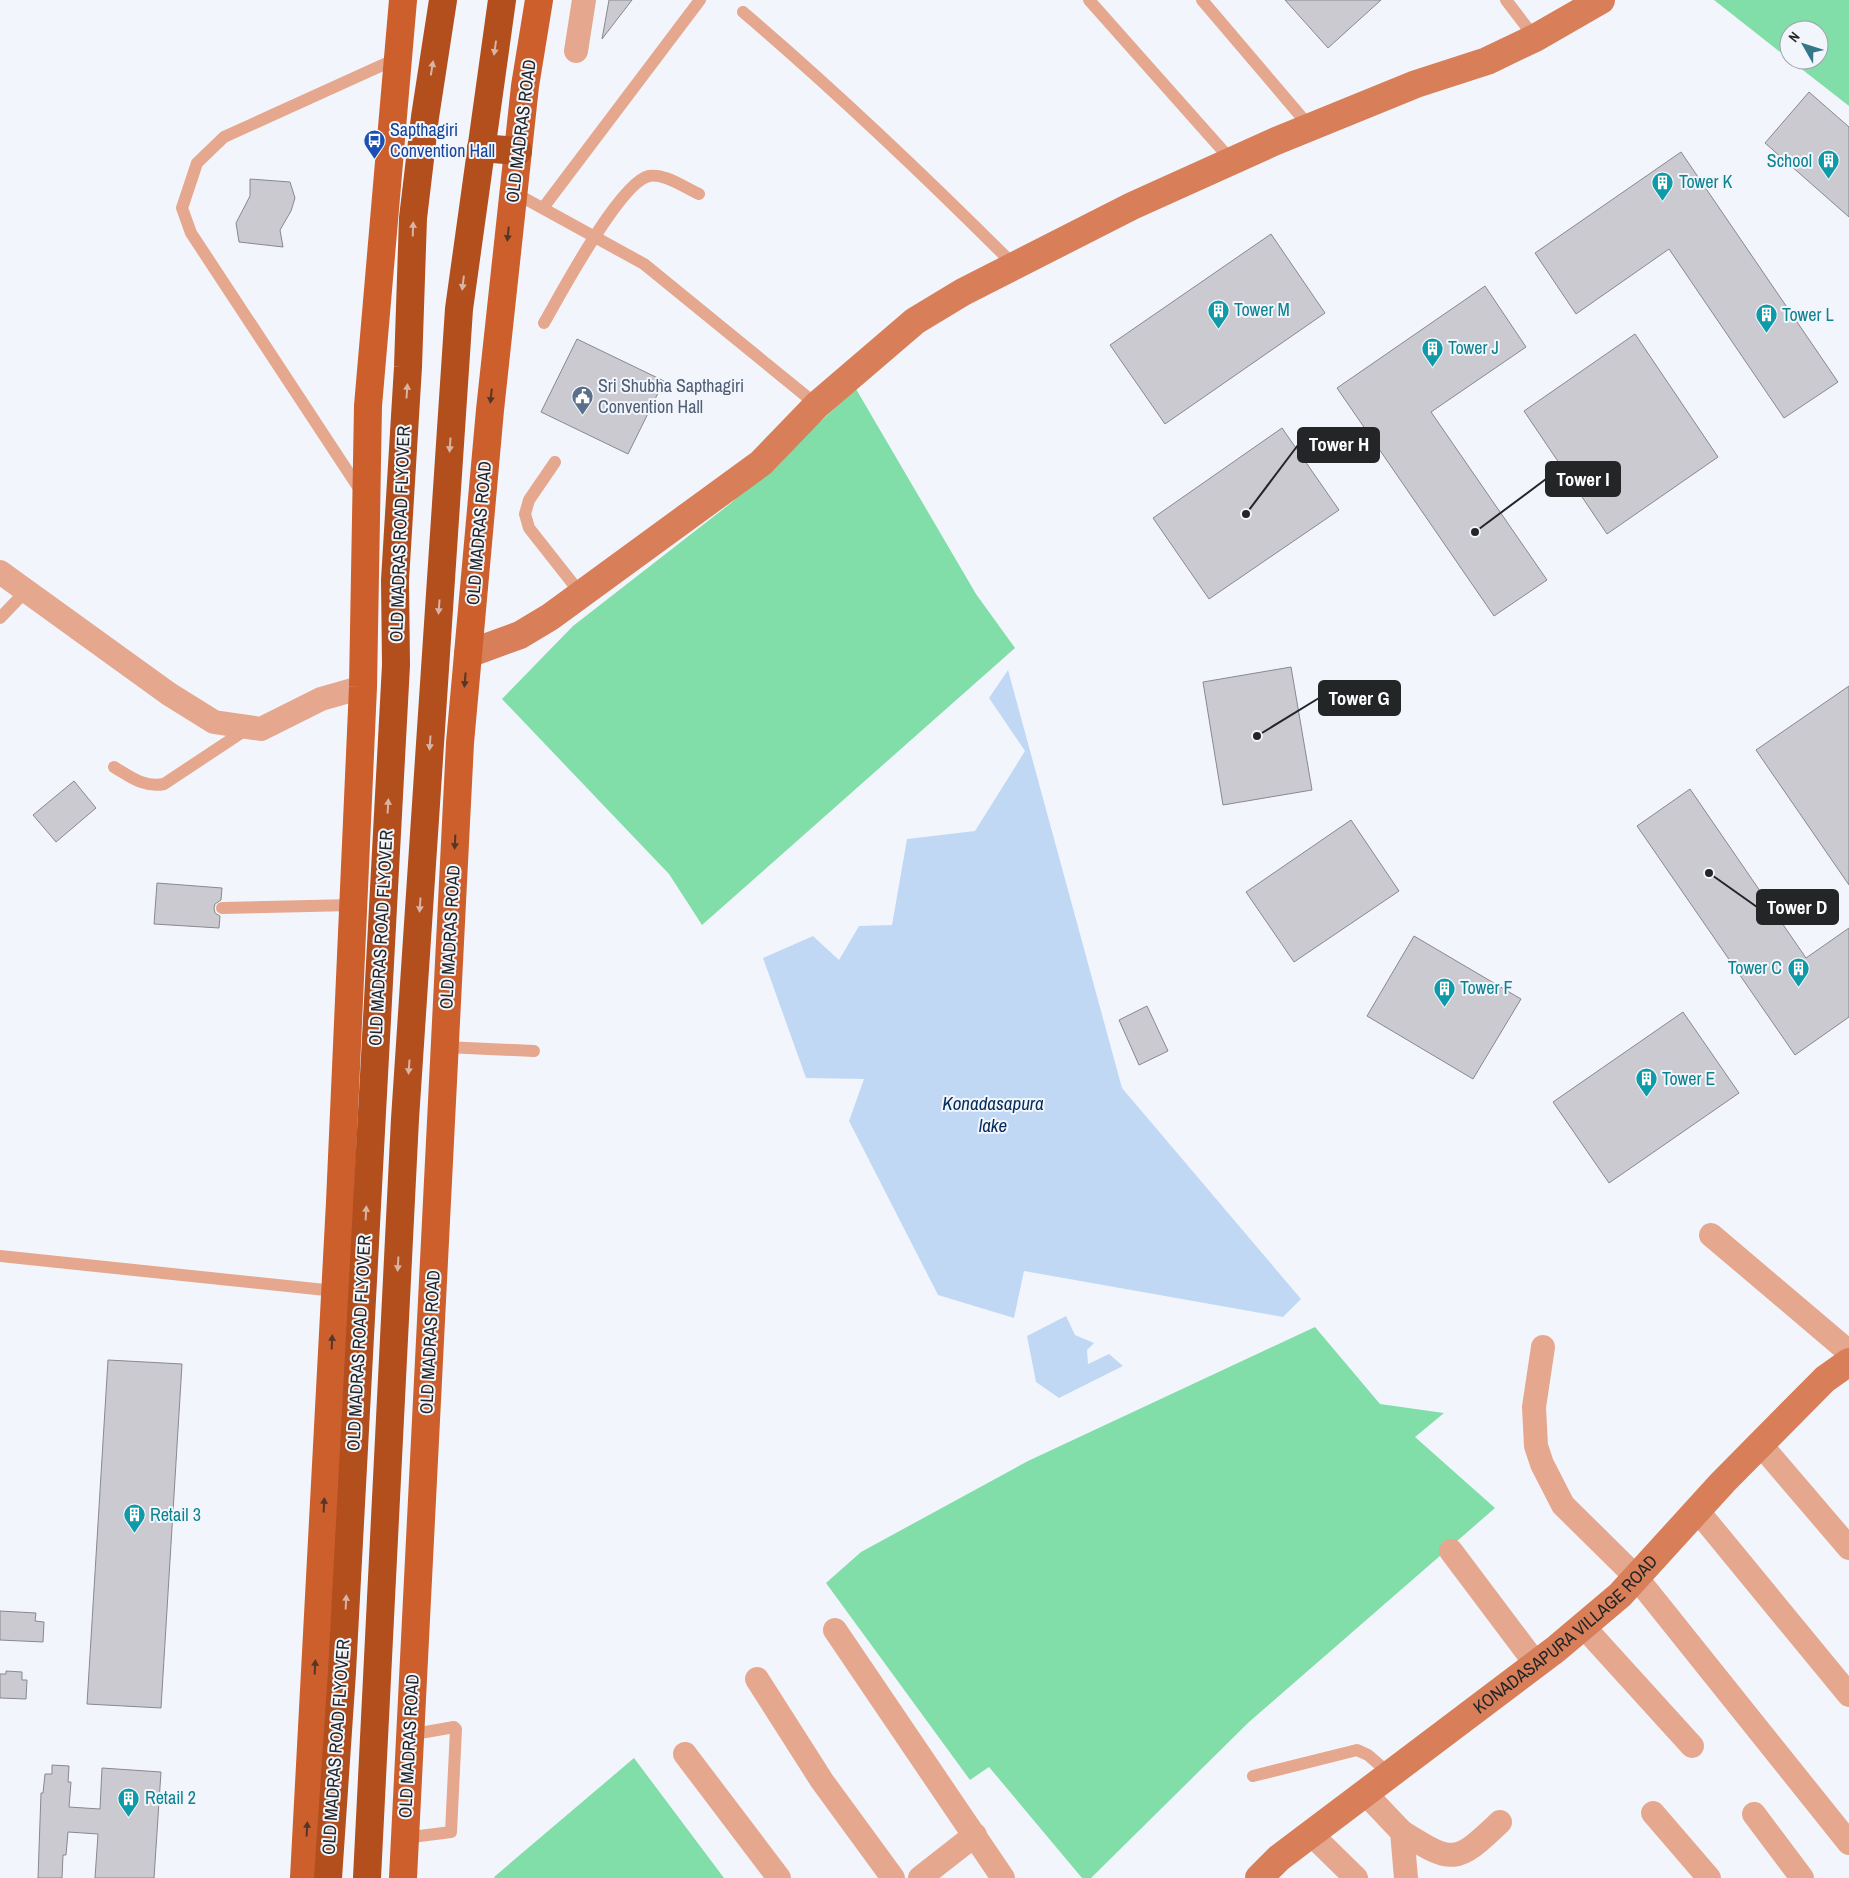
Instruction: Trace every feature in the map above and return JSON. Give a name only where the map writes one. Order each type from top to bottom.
[{"type":"highway","name":"OLD MADRAS ROAD FLYOVER","points":[[328,1878],[342,1662],[396,665],[395,580],[408,367],[413,218],[425,117],[443,0]]},
{"type":"highway","name":"OLD MADRAS ROAD","points":[[481,148],[502,0]]},
{"type":"highway","name":"OLD MADRAS ROAD FLYOVER","points":[[367,1878],[405,1119],[459,309],[481,148]]},
{"type":"highway","points":[[481,148],[518,151]]},
{"type":"main road","points":[[304,1878],[335,1292],[363,687],[368,406],[403,0]]},
{"type":"main road","name":"OLD MADRAS ROAD","points":[[403,1878],[460,743],[490,410],[525,86],[538,0]]},
{"type":"street","points":[[576,51],[584,0]]},
{"type":"street","points":[[468,654],[520,635],[581,594],[762,463],[817,405],[915,321],[1015,266],[1132,206],[1310,127],[1416,84],[1487,61],[1535,38],[1601,0]]},
{"type":"street","points":[[0,572],[169,694],[214,722],[261,729],[321,699],[363,687]]},
{"type":"street","points":[[1711,1235],[1849,1352]]},
{"type":"street","points":[[1543,1347],[1537,1378],[1534,1427],[1536,1446],[1542,1464],[1564,1505],[1636,1577],[1849,1843]]},
{"type":"street","name":"KONADASAPURA VILLAGE ROAD","points":[[1259,1878],[1280,1858],[1536,1664],[1620,1595],[1696,1510],[1760,1444],[1825,1379],[1849,1362]]},
{"type":"street","points":[[1760,1444],[1849,1548]]},
{"type":"street","points":[[1696,1510],[1849,1695]]},
{"type":"street","points":[[1451,1551],[1536,1664]]},
{"type":"street","points":[[1583,1626],[1692,1746]]},
{"type":"street","points":[[835,1630],[1003,1878]]},
{"type":"street","points":[[757,1679],[822,1781],[893,1878]]},
{"type":"street","points":[[685,1754],[780,1878]]},
{"type":"street","points":[[1365,1793],[1402,1832],[1432,1850],[1456,1856],[1473,1848],[1500,1822]]},
{"type":"street","points":[[1653,1813],[1709,1878]]},
{"type":"street","points":[[1754,1814],[1802,1878]]},
{"type":"street","points":[[1402,1832],[1406,1878]]},
{"type":"street","points":[[1311,1834],[1356,1878]]},
{"type":"street","points":[[920,1878],[975,1835]]},
{"type":"lane","points":[[543,208],[700,0]]},
{"type":"lane","points":[[1089,0],[1232,161]]},
{"type":"lane","points":[[1202,0],[1310,127]]},
{"type":"lane","points":[[1506,0],[1535,38]]},
{"type":"lane","points":[[743,12],[812,71],[904,156],[1015,266]]},
{"type":"lane","points":[[367,501],[191,233],[182,208],[196,162],[224,137],[398,58]]},
{"type":"lane","points":[[544,323],[593,236],[638,181],[650,176],[663,178],[699,194]]},
{"type":"lane","points":[[513,192],[644,264],[817,405]]},
{"type":"lane","points":[[555,462],[529,500],[525,514],[529,528],[581,594]]},
{"type":"lane","points":[[0,618],[26,591]]},
{"type":"lane","points":[[114,767],[139,782],[152,786],[164,784],[249,728]]},
{"type":"lane","points":[[222,908],[353,905]]},
{"type":"lane","points":[[445,1047],[534,1052]]},
{"type":"lane","points":[[0,1256],[335,1292]]},
{"type":"lane","points":[[404,1838],[451,1832],[456,1729],[454,1727],[409,1735]]},
{"type":"lane","points":[[1253,1776],[1357,1750],[1368,1755],[1390,1774]]},
{"type":"green space","points":[[1714,0],[1849,0],[1849,106],[1803,70],[1829,70],[1829,20],[1779,20],[1779,51]]},
{"type":"green space","points":[[856,389],[976,594],[1015,648],[702,925],[669,874],[502,699],[573,626],[731,503]]},
{"type":"green space","points":[[1315,1327],[1380,1404],[1444,1413],[1415,1437],[1495,1508],[1249,1722],[1091,1878],[1082,1878],[989,1767],[970,1780],[826,1583],[861,1552],[1028,1461]]},
{"type":"green space","points":[[634,1758],[724,1878],[494,1877]]},
{"type":"water","name":"Konadasapura lake","points":[[1008,670],[1122,1088],[1301,1299],[1283,1317],[1024,1271],[1014,1318],[938,1295],[849,1121],[864,1079],[806,1078],[763,958],[813,936],[839,960],[859,926],[892,925],[907,839],[975,831],[1025,751],[989,698]]},
{"type":"water","points":[[1066,1316],[1075,1335],[1094,1343],[1087,1350],[1088,1364],[1109,1354],[1123,1366],[1059,1398],[1036,1382],[1027,1336]]},
{"type":"building","points":[[609,0],[632,0],[602,39]]},
{"type":"building","points":[[1285,0],[1381,0],[1328,48]]},
{"type":"building","name":"School","points":[[1809,92],[1849,127],[1849,217],[1765,143]]},
{"type":"building","name":"Tower K","points":[[1681,152],[1838,382],[1784,418],[1669,249],[1576,314],[1535,253]]},
{"type":"building","points":[[250,179],[290,182],[295,198],[291,211],[280,230],[283,247],[239,242],[236,223],[250,196]]},
{"type":"building","name":"Tower M","points":[[1271,234],[1325,313],[1165,424],[1110,345]]},
{"type":"building","name":"Tower J","points":[[1485,286],[1526,347],[1431,412],[1547,580],[1494,616],[1337,388]]},
{"type":"building","points":[[1635,334],[1718,457],[1607,534],[1524,411]]},
{"type":"building","points":[[577,339],[664,381],[628,454],[541,412]]},
{"type":"building","points":[[1282,428],[1339,510],[1209,599],[1153,518]]},
{"type":"building","points":[[1291,667],[1312,790],[1223,805],[1203,682]]},
{"type":"building","points":[[1849,686],[1849,885],[1756,750]]},
{"type":"building","points":[[74,781],[96,808],[56,842],[33,815]]},
{"type":"building","points":[[1690,789],[1806,958],[1849,928],[1849,1017],[1795,1055],[1637,826]]},
{"type":"building","points":[[1351,820],[1399,891],[1294,962],[1246,892]]},
{"type":"building","points":[[157,883],[222,888],[221,900],[215,904],[214,908],[215,913],[220,916],[219,928],[154,924]]},
{"type":"building","name":"Tower F","points":[[1414,936],[1521,999],[1473,1079],[1367,1016]]},
{"type":"building","points":[[1147,1006],[1168,1051],[1139,1065],[1119,1020]]},
{"type":"building","name":"Tower E","points":[[1683,1012],[1739,1093],[1609,1183],[1553,1102]]},
{"type":"building","name":"Retail 3","points":[[108,1360],[182,1364],[161,1708],[87,1704]]},
{"type":"building","points":[[0,1611],[36,1613],[35,1621],[44,1622],[43,1642],[0,1640]]},
{"type":"building","points":[[6,1671],[22,1672],[22,1680],[27,1680],[26,1699],[0,1698],[0,1674],[6,1674]]},
{"type":"building","name":"Retail 2","points":[[52,1765],[69,1766],[68,1782],[71,1782],[69,1807],[100,1809],[102,1768],[161,1772],[154,1878],[95,1878],[98,1834],[68,1832],[66,1855],[63,1855],[62,1878],[38,1878],[41,1793],[43,1793],[45,1774],[52,1774]]},
{"type":"place","name":"Sapthagiri Convention Hall","points":[[374,159]]},
{"type":"place","name":"School","points":[[1828,180]]},
{"type":"place","name":"Tower K","points":[[1663,201]]},
{"type":"place","name":"Tower M","points":[[1218,329]]},
{"type":"place","name":"Tower L","points":[[1766,334]]},
{"type":"place","name":"Tower J","points":[[1432,367]]},
{"type":"place","name":"Sri Shubha Sapthagiri Convention Hall","points":[[582,415]]},
{"type":"place","name":"Tower H","points":[[1246,514]]},
{"type":"place","name":"Tower I","points":[[1475,532]]},
{"type":"place","name":"Tower G","points":[[1257,736]]},
{"type":"place","name":"Tower D","points":[[1709,873]]},
{"type":"place","name":"Tower C","points":[[1798,987]]},
{"type":"place","name":"Tower F","points":[[1444,1007]]},
{"type":"place","name":"Tower E","points":[[1646,1098]]},
{"type":"place","name":"Retail 3","points":[[134,1534]]},
{"type":"place","name":"Retail 2","points":[[129,1817]]}]
